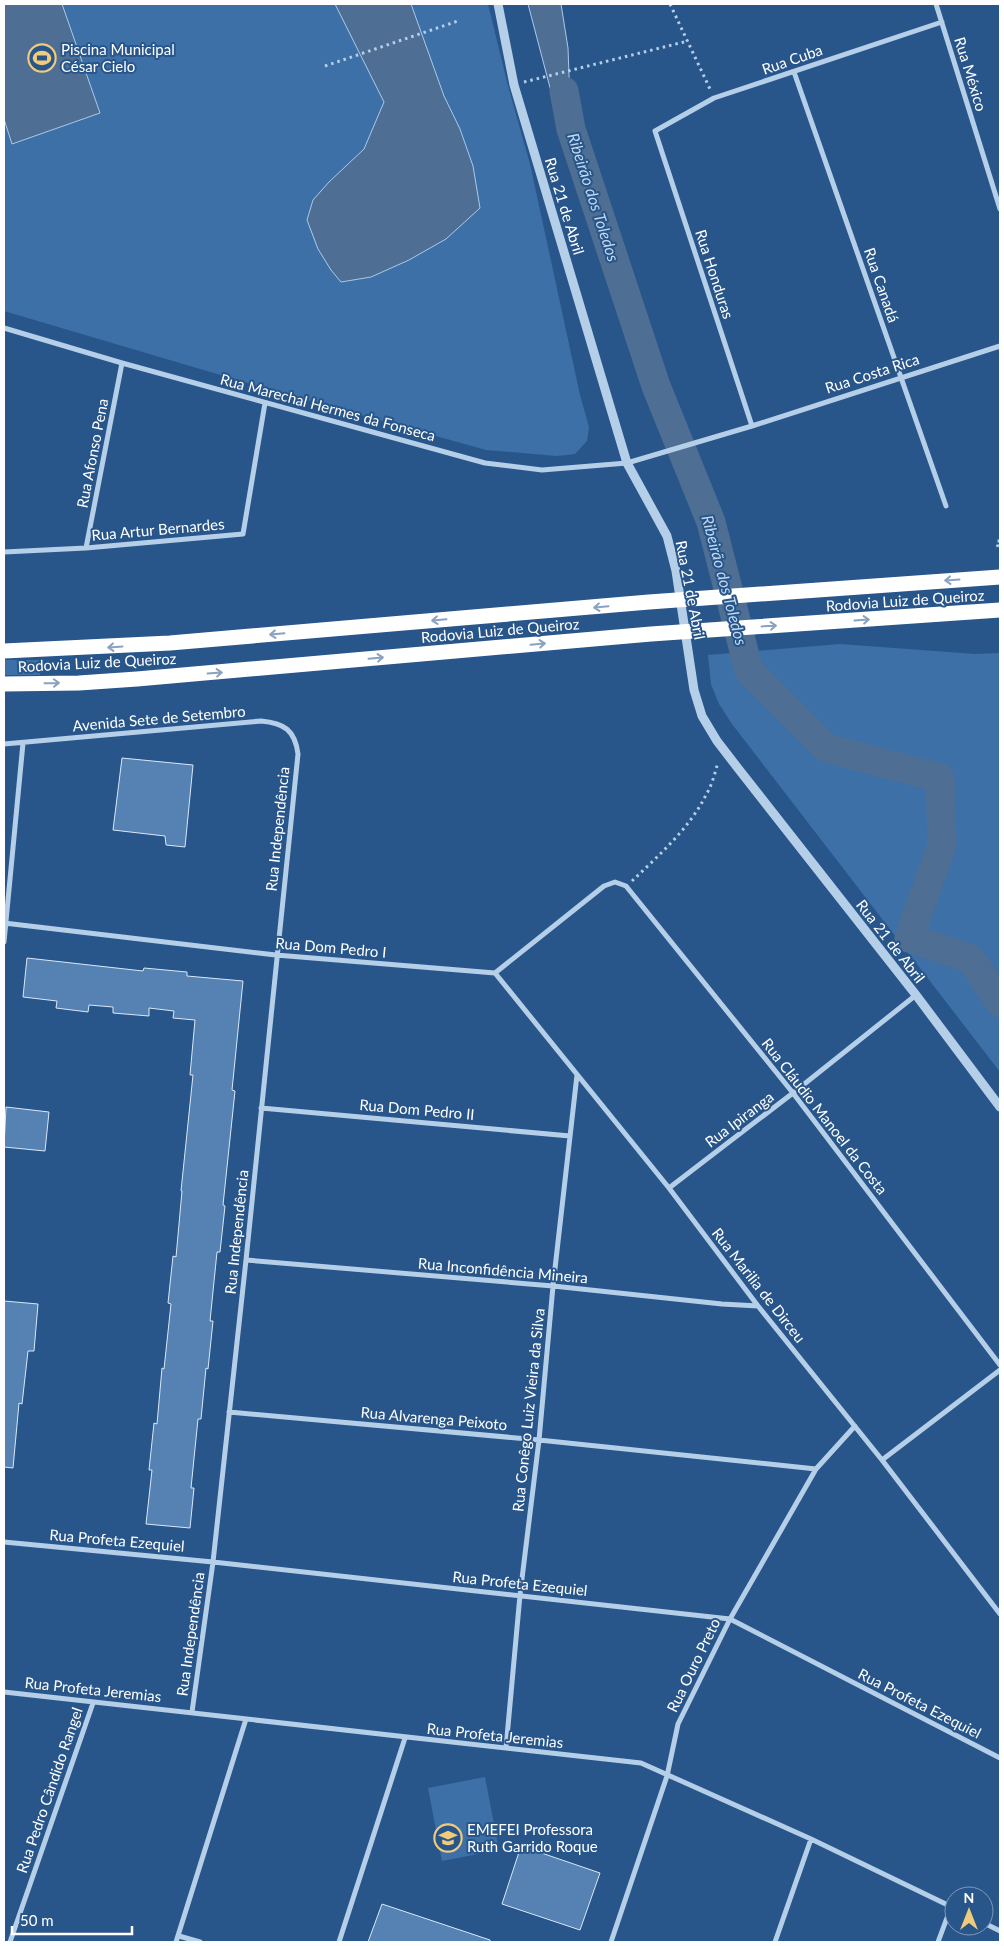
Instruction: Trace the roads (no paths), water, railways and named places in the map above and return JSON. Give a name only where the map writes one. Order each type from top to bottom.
[{"type":"highway","name":"Rodovia Luiz de Queiroz","points":[[4,651],[170,643],[649,602],[1000,577]]},
{"type":"highway","name":"Rodovia Luiz de Queiroz","points":[[4,684],[79,683],[228,672],[651,634],[1000,610]]},
{"type":"street","name":"Rua 21 de Abril","points":[[498,4],[514,85],[627,463],[667,536],[676,572],[694,690],[702,716],[723,748],[916,995],[1000,1107]]},
{"type":"street","name":"Rua México","points":[[936,4],[1000,209]]},
{"type":"street","name":"Rua Cuba","points":[[655,131],[714,98],[942,22]]},
{"type":"street","name":"Rua Canadá","points":[[794,72],[946,506]]},
{"type":"street","name":"Rua Honduras","points":[[655,131],[752,426]]},
{"type":"street","name":"Rua Marechal Hermes da Fonseca","points":[[4,328],[122,363],[485,463],[542,470],[627,463],[752,426]]},
{"type":"street","name":"Rua Costa Rica","points":[[752,426],[901,376],[1000,346]]},
{"type":"street","name":"Rua Afonso Pena","points":[[86,548],[122,363]]},
{"type":"street","name":"Rua Artur Bernardes","points":[[4,552],[86,548],[243,534],[265,403]]},
{"type":"street","name":"Avenida Sete de Setembro","points":[[4,744],[261,721],[282,726],[290,731],[296,741],[298,754]]},
{"type":"street","points":[[4,942],[24,743]]},
{"type":"street","name":"Rua Independência","points":[[192,1712],[213,1562],[298,754]]},
{"type":"street","name":"Rua Cláudio Manoel da Costa","points":[[495,974],[604,886],[615,882],[626,886],[794,1093],[1000,1366]]},
{"type":"street","name":"Rua Dom Pedro I","points":[[5,923],[276,955],[495,974]]},
{"type":"street","name":"Rua Marilia de Dirceu","points":[[495,974],[669,1188],[758,1306],[882,1460],[1000,1614]]},
{"type":"street","name":"Rua Ipiranga","points":[[669,1188],[794,1093],[916,995]]},
{"type":"street","name":"Rua Conêgo Luiz Vieira da Silva","points":[[506,1748],[520,1595],[539,1440],[553,1286],[577,1074]]},
{"type":"street","name":"Rua Dom Pedro II","points":[[261,1108],[570,1136]]},
{"type":"street","name":"Rua Inconfidência Mineira","points":[[246,1260],[553,1286],[722,1304],[758,1306]]},
{"type":"street","points":[[882,1460],[1000,1370]]},
{"type":"street","name":"Rua Alvarenga Peixoto","points":[[229,1412],[539,1440],[816,1469]]},
{"type":"street","name":"Rua Ouro Preto","points":[[611,1942],[667,1776],[678,1724],[730,1619],[816,1469],[855,1426]]},
{"type":"street","name":"Rua Profeta Ezequiel","points":[[4,1542],[213,1562],[730,1619],[1000,1758]]},
{"type":"street","name":"Rua Profeta Jeremias","points":[[4,1692],[641,1764],[811,1838],[944,1903]]},
{"type":"street","name":"Rua Pedro Cândido Rangel","points":[[10,1942],[93,1703]]},
{"type":"street","points":[[176,1942],[246,1719]]},
{"type":"street","points":[[339,1942],[405,1738]]},
{"type":"street","points":[[775,1942],[811,1838]]},
{"type":"street","points":[[938,1942],[944,1927]]},
{"type":"street","points":[[179,1936],[200,1942]]},
{"type":"waterway","name":"Ribeirão dos Toledos","points":[[564,91],[571,129],[656,386],[711,522],[749,671],[826,748],[940,778],[942,845],[909,938],[971,959],[1000,1003]]},
{"type":"place","name":"Piscina Municipal César Cielo","points":[[42,58]]},
{"type":"place","name":"EMEFEI Professora Ruth Garrido Roque","points":[[448,1838]]}]
